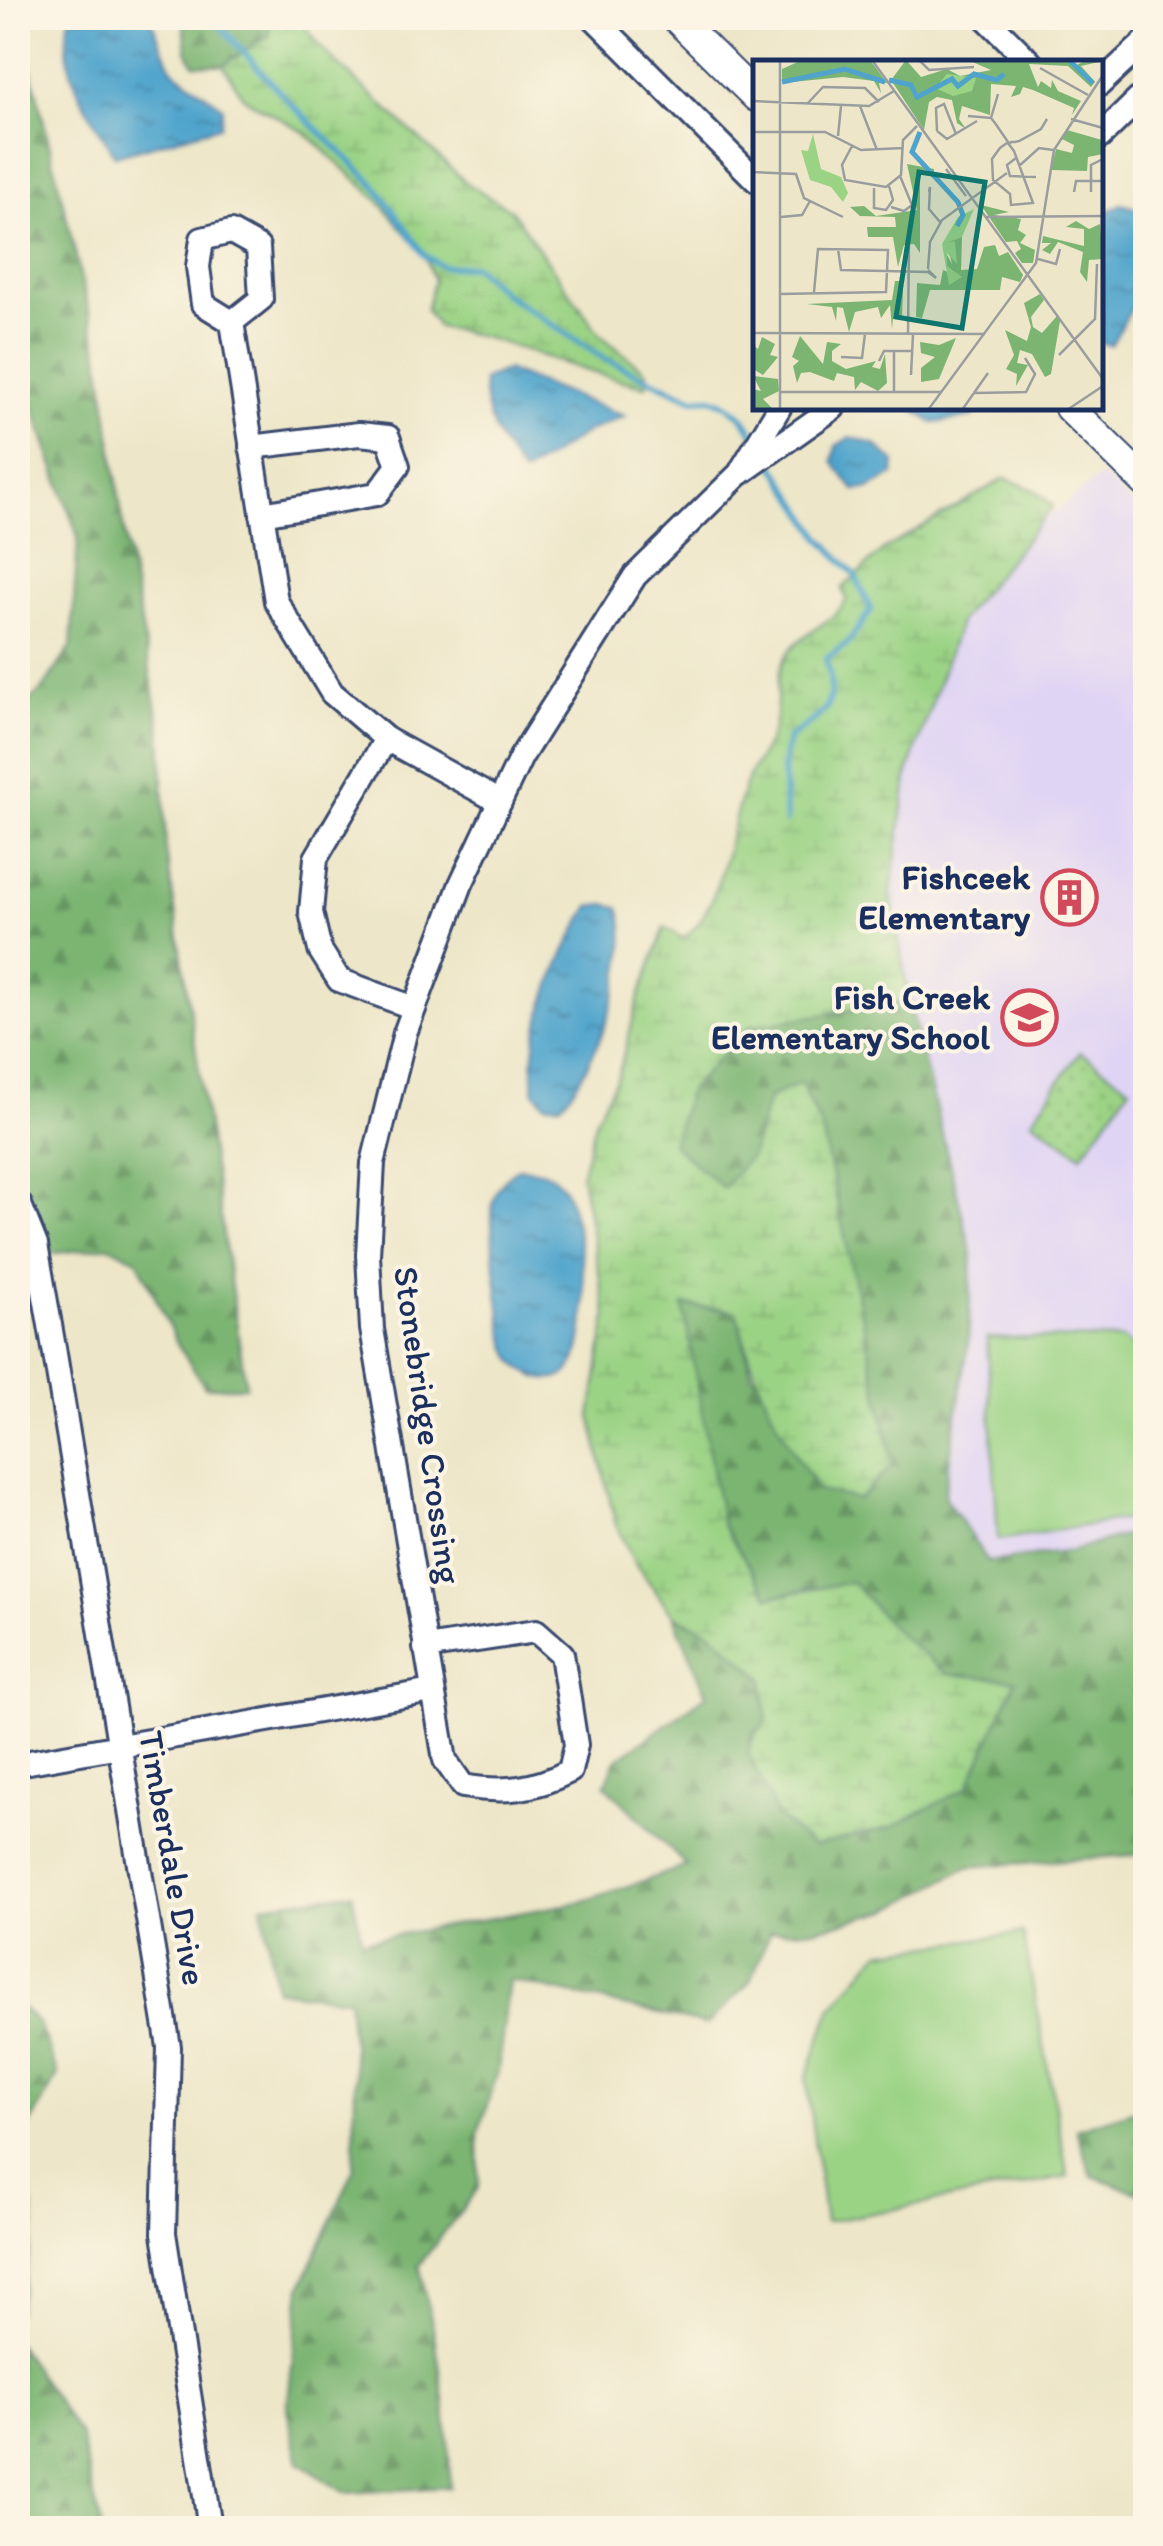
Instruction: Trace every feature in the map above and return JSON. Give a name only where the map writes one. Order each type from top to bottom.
[{"type":"main road","points":[[676,18],[753,93]]},
{"type":"main road","points":[[1071,410],[1146,483]]},
{"type":"street","points":[[594,18],[753,177]]},
{"type":"street","points":[[986,18],[1028,60]]},
{"type":"street","points":[[1103,81],[1146,41]]},
{"type":"street","points":[[1103,134],[1146,92]]},
{"type":"street","points":[[232,322],[276,600],[332,693],[386,740],[500,802]]},
{"type":"street","name":"Stonebridge Crossing","points":[[773,438],[779,410]]},
{"type":"street","name":"Stonebridge Crossing","points":[[425,1648],[536,1631],[562,1654],[576,1745],[570,1771],[540,1786],[501,1792],[463,1786],[445,1760],[432,1691],[372,1329],[368,1254],[372,1163],[414,1008],[461,884],[521,756],[635,576],[773,438],[829,410]]},
{"type":"street","points":[[252,447],[374,436],[388,438],[398,466],[377,494],[262,514]]},
{"type":"street","points":[[386,740],[316,858],[311,912],[320,950],[339,980],[414,1008]]},
{"type":"street","name":"Timberdale Drive","points":[[20,1204],[36,1245],[169,2047],[164,2233],[210,2528]]},
{"type":"street","points":[[18,1764],[432,1691]]},
{"type":"shaded area","name":"Fish Creek Elementary School","points":[[1102,476],[1146,518],[1145,1529],[1072,1551],[987,1562],[944,1496],[968,1345],[972,1254],[915,1034],[891,892],[908,773],[960,620],[1041,522]]},
{"type":"green space","points":[[18,18],[32,18],[22,30],[100,358],[123,526],[161,731],[166,850],[246,1387],[205,1387],[179,1347],[138,1261],[110,1246],[18,1258],[18,711],[42,690],[71,647],[78,537],[18,362]]},
{"type":"green space","points":[[183,18],[269,18],[271,35],[223,65],[194,64],[187,51]]},
{"type":"green space","points":[[269,18],[298,18],[328,55],[468,184],[511,210],[600,335],[647,372],[646,386],[438,327],[426,310],[434,280],[425,256],[378,200],[306,133],[244,98],[223,65],[270,35]]},
{"type":"green space","points":[[1005,478],[1034,490],[1053,506],[960,620],[908,773],[891,892],[909,1001],[750,1026],[689,1090],[672,1144],[723,1188],[752,1154],[768,1099],[801,1083],[822,1130],[893,1464],[859,1499],[819,1491],[769,1405],[736,1311],[683,1305],[722,1524],[769,1597],[852,1582],[896,1632],[947,1674],[1016,1680],[968,1787],[890,1828],[813,1846],[778,1817],[748,1753],[754,1735],[767,1721],[763,1678],[710,1631],[674,1616],[634,1562],[615,1522],[591,1416],[607,1316],[581,1176],[596,1118],[618,1075],[639,998],[665,927],[683,938],[708,908],[741,797],[773,730],[780,670],[789,652],[840,609],[847,599],[842,589],[883,550]]},
{"type":"green space","points":[[909,1001],[972,1254],[968,1345],[944,1496],[988,1562],[1072,1551],[1145,1529],[1145,1854],[968,1867],[889,1910],[813,1930],[770,1931],[751,1981],[707,2025],[509,1980],[498,2071],[478,2133],[479,2187],[419,2265],[441,2375],[450,2487],[345,2493],[299,2463],[287,2409],[301,2287],[354,2169],[355,2076],[348,1999],[276,1990],[262,1905],[352,1893],[362,1941],[581,1902],[687,1866],[605,1785],[616,1760],[707,1695],[674,1616],[710,1631],[763,1678],[767,1721],[754,1735],[947,1675],[896,1632],[852,1582],[769,1597],[722,1524],[682,1305],[736,1311],[752,1375],[893,1465],[822,1130],[801,1083],[768,1099],[752,1155],[723,1189],[672,1144],[689,1090],[750,1026]]},
{"type":"green space","points":[[1080,1052],[1130,1087],[1082,1155],[1032,1120]]},
{"type":"green space","points":[[987,1338],[1123,1339],[1145,1357],[1145,1516],[998,1540]]},
{"type":"green space","points":[[1023,1933],[1068,2177],[825,2222],[806,2079],[831,2009],[879,1952]]},
{"type":"green space","points":[[18,2004],[39,2024],[58,2075],[23,2137],[35,2226],[18,2312]]},
{"type":"green space","points":[[1146,2107],[1145,2195],[1092,2176],[1076,2129]]},
{"type":"green space","points":[[18,2345],[80,2435],[101,2528],[18,2528]]},
{"type":"water","points":[[70,18],[150,18],[172,69],[223,107],[220,126],[115,156],[71,73],[67,37]]},
{"type":"water","points":[[1121,204],[1139,209],[1145,218],[1145,285],[1111,345],[1103,343],[1103,215]]},
{"type":"water","points":[[506,370],[624,416],[589,431],[523,474],[494,430],[486,407],[483,380]]},
{"type":"water","points":[[915,410],[974,410],[973,417],[933,423]]},
{"type":"water","points":[[850,437],[874,444],[895,462],[894,475],[869,489],[854,490],[833,462],[836,446]]},
{"type":"water","points":[[590,906],[619,907],[623,928],[623,954],[610,1010],[575,1087],[561,1104],[545,1104],[534,1091],[533,1067],[547,994]]},
{"type":"water","points":[[519,1168],[546,1173],[560,1183],[568,1198],[581,1252],[581,1343],[573,1365],[554,1379],[539,1378],[519,1366],[510,1354],[503,1324],[494,1256],[493,1203],[502,1182]]},
{"type":"waterway","points":[[213,18],[290,103],[374,184],[425,256],[443,267],[474,266],[505,294],[605,359],[694,399],[712,398],[724,403],[742,416],[755,436]]},
{"type":"waterway","points":[[770,459],[821,538],[855,575],[871,610],[848,643],[826,659],[831,688],[826,707],[788,738],[783,765],[786,821]]},
{"type":"place","name":"Fishceek Elementary","points":[[1069,897]]},
{"type":"place","name":"Fish Creek Elementary School","points":[[1029,1017]]}]
